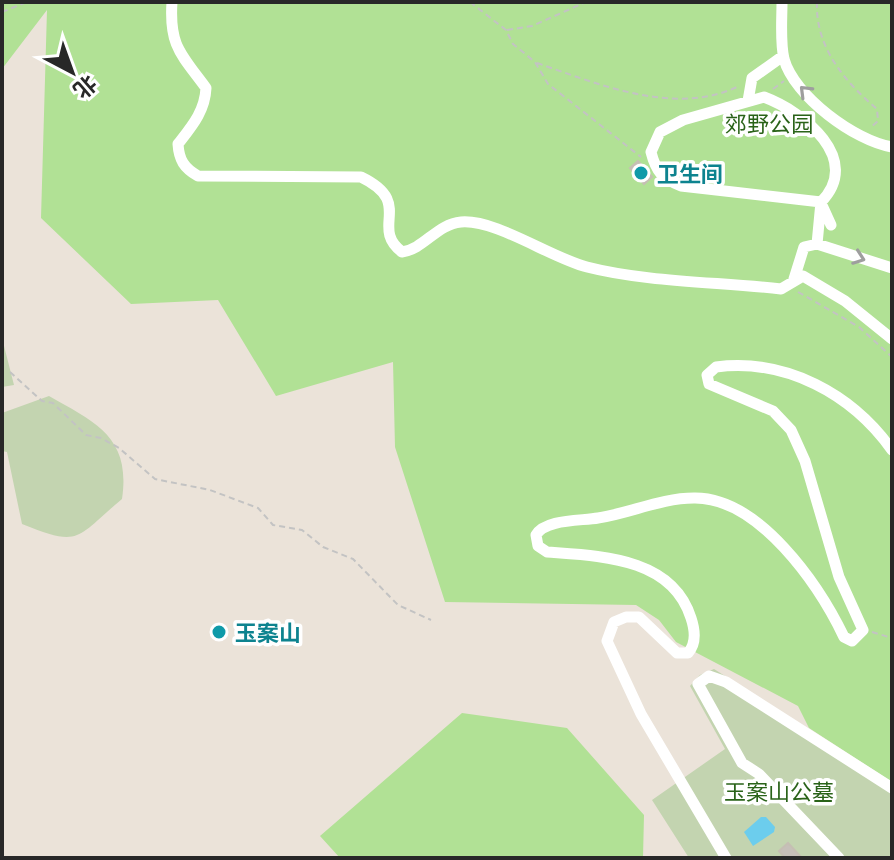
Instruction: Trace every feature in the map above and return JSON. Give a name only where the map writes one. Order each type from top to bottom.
[{"type":"street","points":[[172,2],[170,32],[176,50],[206,88],[200,112],[178,144],[179,156],[186,169],[198,176],[361,177],[378,185],[388,197],[392,215],[387,232],[391,244],[402,252],[412,251],[450,225],[462,221],[507,233],[586,267],[781,289],[803,276],[892,339]]},
{"type":"street","points":[[782,2],[783,56],[791,76],[824,109],[860,136],[892,147]]},
{"type":"street","points":[[748,101],[752,78],[783,56]]},
{"type":"street","points":[[817,244],[821,202],[832,191],[835,159],[822,136],[786,105],[764,97],[683,120],[660,132],[651,152],[655,167],[663,179],[681,186],[821,202]]},
{"type":"street","points":[[821,202],[831,225]]},
{"type":"street","points":[[794,279],[804,247],[817,244],[892,268]]},
{"type":"street","points":[[726,858],[633,701],[607,641],[614,622],[639,617],[677,653],[688,653],[694,646],[695,632],[684,601],[672,586],[634,563],[544,551],[536,539],[540,529],[621,514],[657,502],[694,498],[730,504],[751,518],[813,582],[844,637],[852,641],[863,630],[839,577],[805,461],[791,430],[773,411],[709,384],[707,375],[716,367],[761,367],[830,389],[866,419],[892,450]]},
{"type":"street","points":[[839,858],[759,774],[742,763],[698,684],[709,676],[726,682],[892,788]]},
{"type":"path","points":[[2,12],[27,2]]},
{"type":"path","points":[[470,2],[506,30],[513,44],[535,62],[548,84],[655,167]]},
{"type":"path","points":[[547,2],[566,2]]},
{"type":"path","points":[[506,30],[532,26],[586,2]]},
{"type":"path","points":[[817,2],[831,61],[850,87],[877,109],[878,121],[860,136]]},
{"type":"path","points":[[535,62],[586,79],[673,100],[728,91],[752,78]]},
{"type":"path","points":[[764,97],[791,76]]},
{"type":"path","points":[[781,289],[794,289],[859,327],[892,357]]},
{"type":"path","points":[[10,372],[42,401],[53,403],[86,435],[101,438],[119,448],[155,479],[210,490],[258,508],[273,525],[302,530],[323,547],[353,559],[398,605],[431,620]]},
{"type":"path","points":[[863,630],[892,638]]},
{"type":"green space","name":"郊野公园","points":[[2,2],[892,2],[892,782],[809,728],[798,706],[676,642],[659,620],[636,605],[445,602],[395,447],[393,362],[276,396],[218,300],[131,304],[41,218],[47,10],[2,69]]},
{"type":"green space","points":[[2,338],[14,385],[2,387]]},
{"type":"green space","points":[[49,396],[96,424],[116,447],[121,461],[122,499],[86,530],[68,537],[22,524],[7,452],[2,451],[2,413]]},
{"type":"green space","name":"玉案山公墓","points":[[714,669],[892,782],[892,858],[689,858],[652,800],[725,749],[690,686],[700,675]]},
{"type":"green space","points":[[462,713],[567,728],[644,815],[643,858],[340,858],[320,836]]},
{"type":"water","points":[[761,817],[766,817],[775,827],[774,832],[753,846],[744,832]]},
{"type":"building","name":"卫生间","points":[[638,161],[652,177],[644,184],[630,168]]},
{"type":"building","points":[[788,843],[802,858],[785,858],[779,851]]},
{"type":"place","name":"卫生间","points":[[641,173]]},
{"type":"place","name":"玉案山","points":[[219,632]]}]
